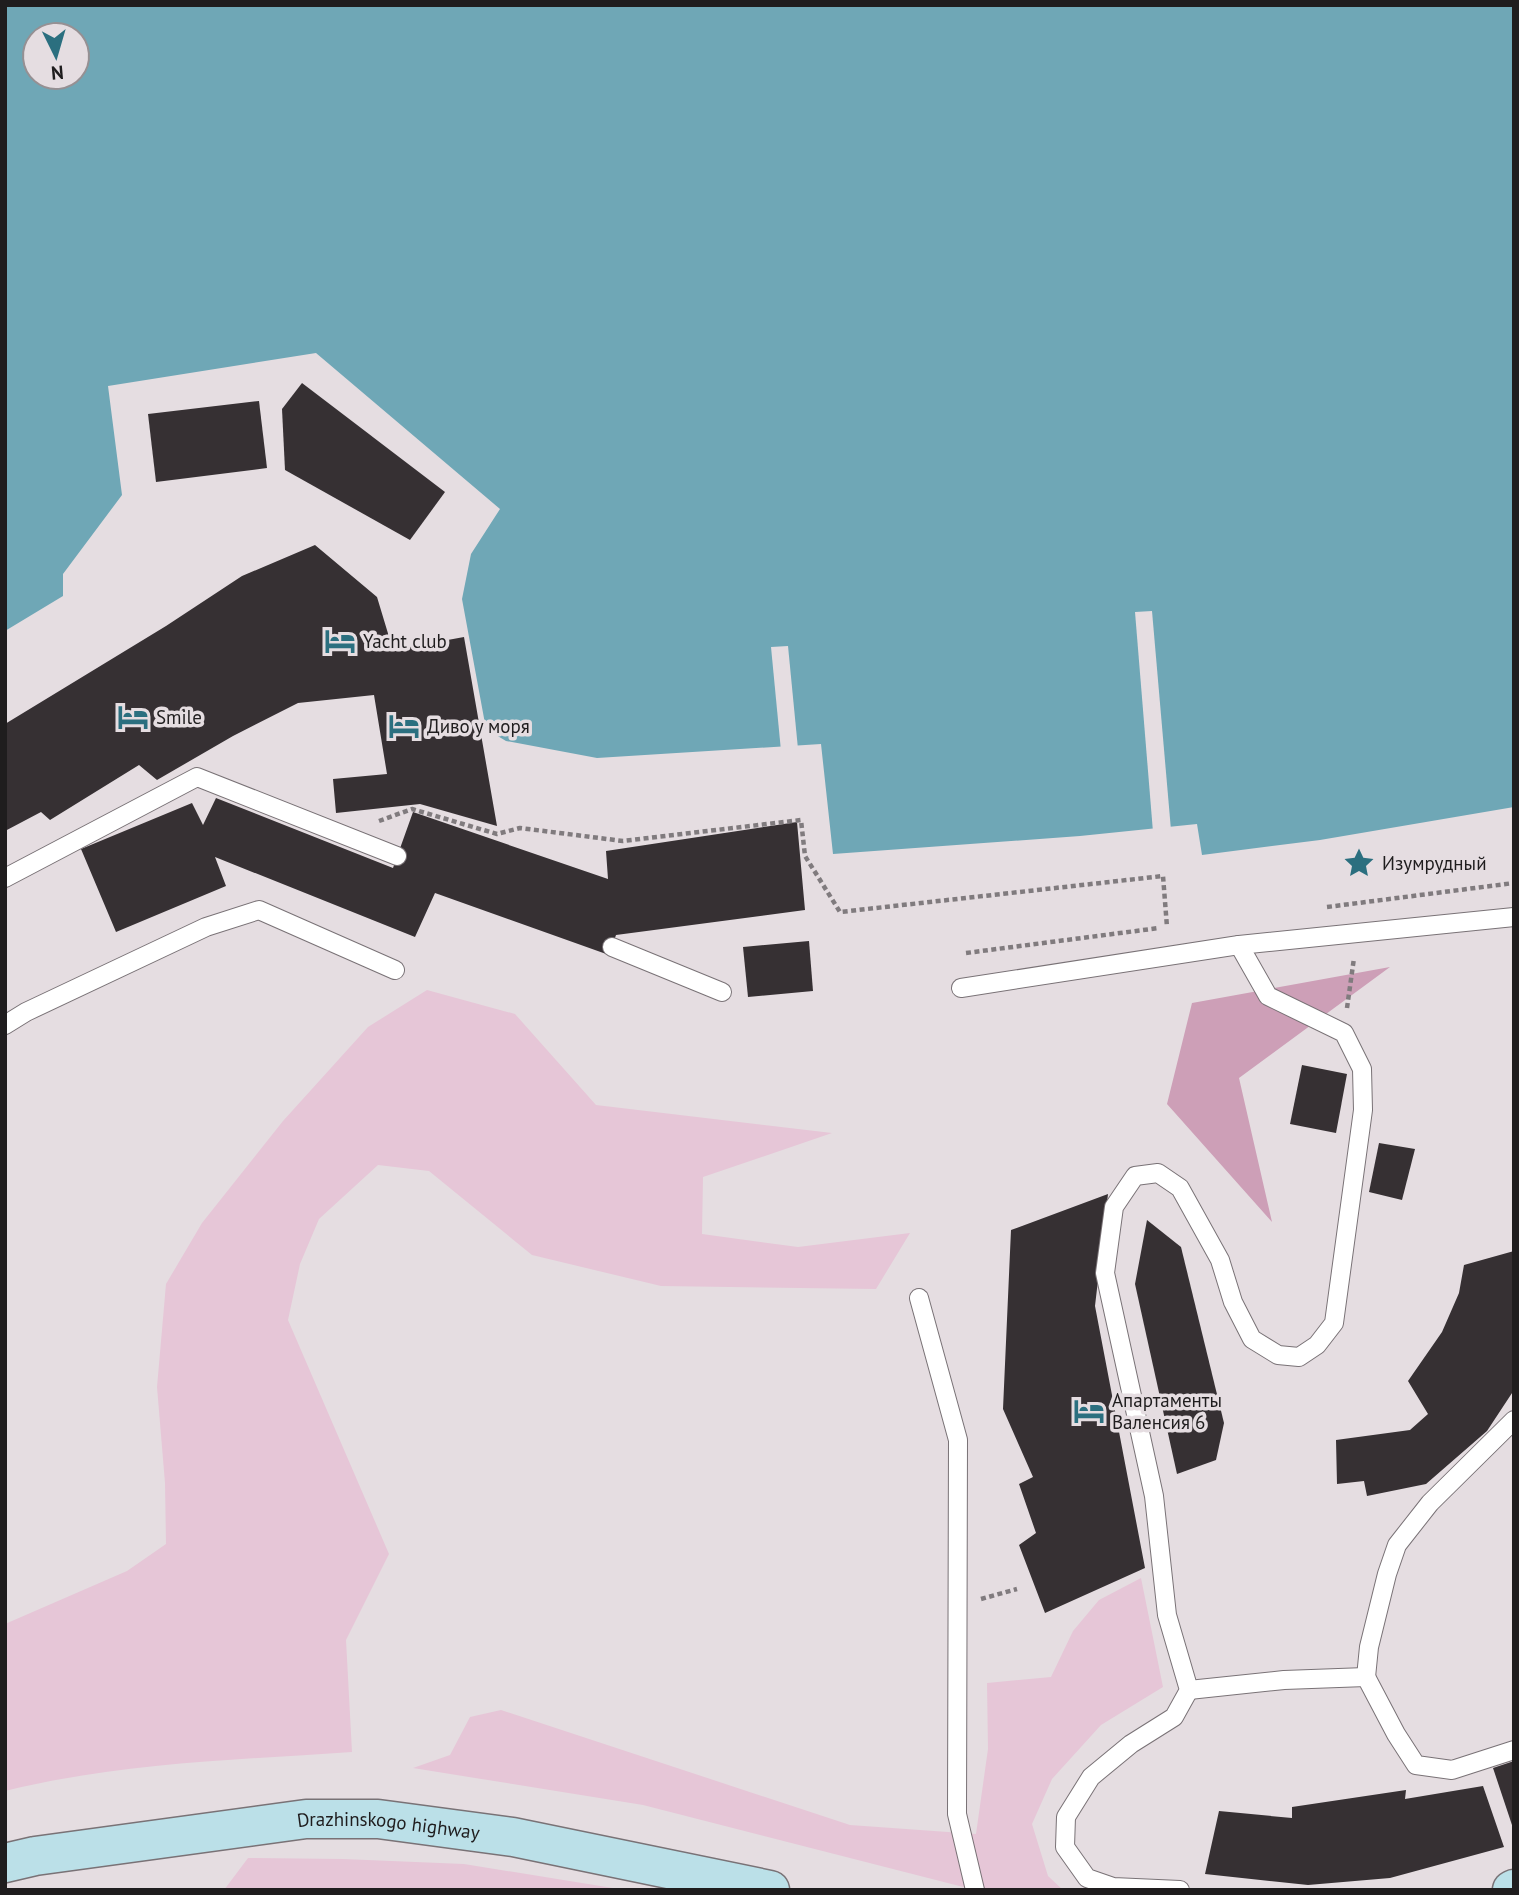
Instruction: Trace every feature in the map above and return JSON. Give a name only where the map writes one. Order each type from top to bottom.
[{"type":"main road","name":"Drazhinskogo highway","points":[[5,1863],[35,1856],[256,1824],[306,1819],[378,1819],[513,1837],[770,1890]]},
{"type":"lane","points":[[5,878],[197,777],[397,856]]},
{"type":"lane","points":[[5,1025],[26,1012],[206,927],[259,910],[396,970]]},
{"type":"lane","points":[[961,988],[1239,945],[1514,917]]},
{"type":"lane","points":[[1180,1890],[1113,1887],[1087,1878],[1065,1847],[1066,1816],[1091,1777],[1131,1744],[1174,1717],[1189,1690],[1167,1615],[1154,1496],[1105,1273],[1114,1207],[1135,1176],[1158,1173],[1180,1188],[1220,1260],[1233,1302],[1252,1339],[1278,1354],[1299,1357],[1317,1345],[1334,1323],[1363,1110],[1362,1069],[1344,1033],[1268,996],[1239,945]]},
{"type":"lane","points":[[612,947],[722,992]]},
{"type":"lane","points":[[919,1298],[958,1440],[957,1814],[975,1890]]},
{"type":"lane","points":[[1514,1420],[1430,1503],[1397,1545],[1372,1636],[1366,1677],[1416,1765],[1452,1770],[1514,1750]]},
{"type":"lane","points":[[1189,1690],[1284,1680],[1366,1677]]},
{"type":"path","points":[[342,834],[412,809],[497,834],[520,828],[623,841],[801,820],[805,856],[840,912],[1163,876],[1167,927]]},
{"type":"path","points":[[1344,1033],[1357,933]]},
{"type":"path","points":[[957,1606],[1017,1589]]},
{"type":"shaded area","points":[[1390,967],[1239,1078],[1272,1222],[1167,1104],[1192,1003]]},
{"type":"shaded area","points":[[427,990],[515,1014],[596,1105],[832,1133],[703,1177],[702,1234],[798,1247],[910,1233],[876,1289],[661,1286],[532,1255],[429,1171],[378,1165],[319,1219],[300,1264],[288,1320],[389,1554],[346,1640],[352,1752],[134,1768],[5,1791],[5,1624],[127,1571],[166,1544],[165,1483],[157,1387],[166,1284],[202,1223],[283,1121],[368,1027]]},
{"type":"shaded area","points":[[1141,1578],[1163,1687],[1101,1725],[1052,1779],[1032,1824],[1048,1876],[1063,1890],[975,1890],[643,1805],[413,1768],[450,1755],[470,1717],[501,1710],[850,1825],[976,1834],[988,1749],[987,1683],[1051,1677],[1073,1631],[1099,1600]]},
{"type":"shaded area","points":[[248,1858],[464,1864],[625,1890],[224,1890]]},
{"type":"water","points":[[5,5],[1514,5],[1514,807],[1320,840],[1202,855],[1197,824],[1080,836],[833,854],[821,744],[597,758],[506,741],[486,729],[462,599],[471,554],[500,509],[316,353],[108,386],[122,495],[63,574],[63,596],[5,631]]},
{"type":"pier","points":[[1152,611],[1171,830],[1153,832],[1135,612]]},
{"type":"pier","points":[[788,646],[798,749],[781,751],[771,647]]},
{"type":"building","points":[[302,383],[445,492],[410,540],[285,470],[282,409]]},
{"type":"building","points":[[259,401],[267,468],[156,482],[148,414]]},
{"type":"building","points":[[315,545],[377,597],[393,650],[464,637],[497,826],[420,804],[336,813],[333,779],[387,774],[374,695],[298,703],[233,736],[157,780],[139,765],[50,820],[41,812],[5,831],[5,724],[166,626],[242,576]]},
{"type":"building","points":[[216,798],[393,868],[413,812],[608,879],[606,851],[797,822],[805,910],[616,935],[609,955],[435,893],[415,937],[215,857],[226,886],[116,932],[81,849],[192,803],[203,825]]},
{"type":"building","points":[[809,941],[813,991],[748,997],[743,947]]},
{"type":"building","points":[[1302,1065],[1347,1074],[1336,1133],[1290,1124]]},
{"type":"building","points":[[1379,1143],[1415,1149],[1402,1200],[1369,1192]]},
{"type":"building","points":[[1108,1194],[1095,1306],[1145,1568],[1045,1613],[1019,1545],[1036,1533],[1019,1484],[1033,1477],[1003,1409],[1011,1230]]},
{"type":"building","points":[[1147,1220],[1181,1247],[1224,1423],[1216,1460],[1177,1474],[1135,1284]]},
{"type":"building","points":[[1514,1251],[1514,1390],[1487,1431],[1426,1484],[1367,1496],[1364,1481],[1337,1484],[1336,1440],[1410,1430],[1428,1414],[1408,1381],[1442,1332],[1459,1293],[1464,1265]]},
{"type":"building","points":[[1514,1761],[1514,1828],[1513,1828],[1493,1768]]},
{"type":"building","points":[[1483,1786],[1504,1847],[1390,1878],[1308,1885],[1205,1874],[1219,1811],[1292,1818],[1292,1807],[1406,1790],[1405,1799]]},
{"type":"place","name":"Yacht club","points":[[340,641]]},
{"type":"place","name":"Smile","points":[[133,717]]},
{"type":"place","name":"Диво у моря","points":[[404,726]]},
{"type":"place","name":"Изумрудный","points":[[1359,863]]},
{"type":"place","name":"Апартаменты Валенсия 6","points":[[1089,1411]]}]
